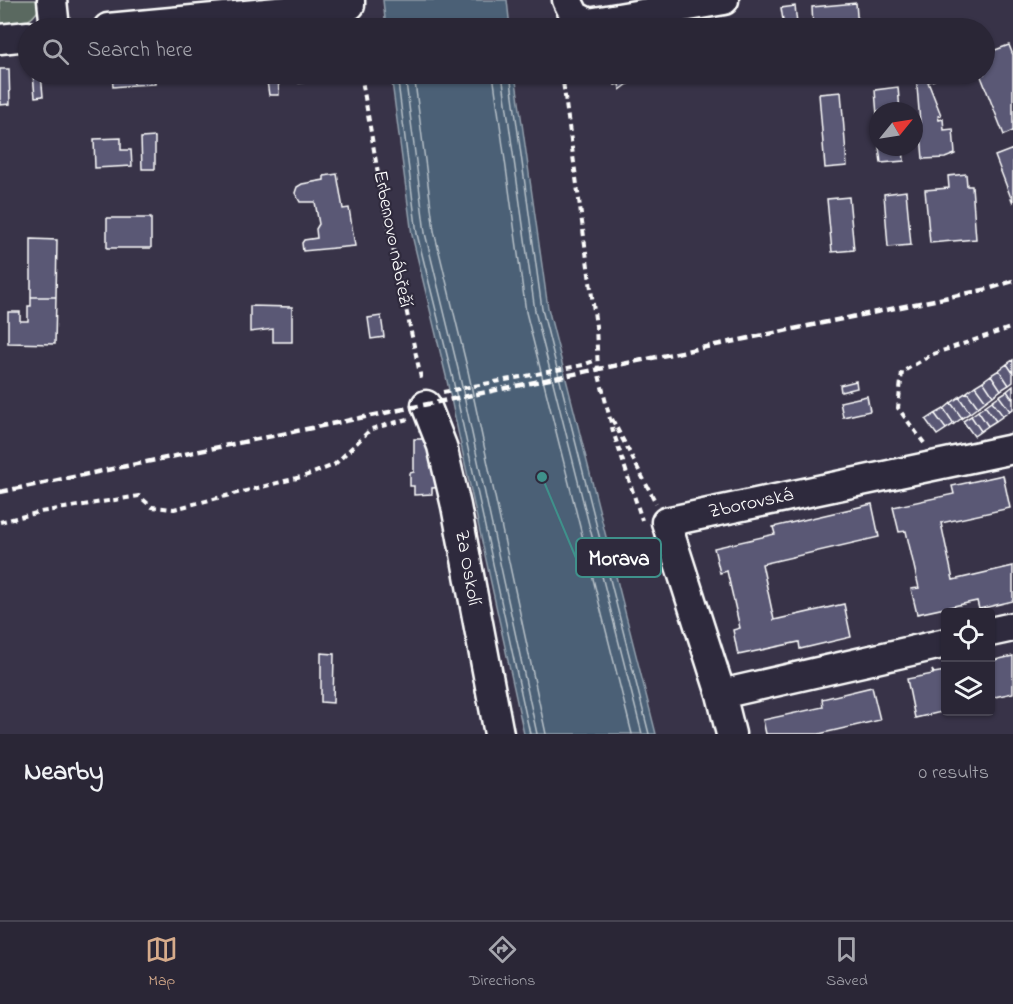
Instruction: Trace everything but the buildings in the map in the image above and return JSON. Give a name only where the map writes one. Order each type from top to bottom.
[{"type":"street","points":[[52,0],[54,18]]},
{"type":"street","points":[[618,18],[724,0]]},
{"type":"street","points":[[205,18],[350,3]]},
{"type":"street","points":[[571,8],[582,18]]},
{"type":"street","points":[[0,39],[18,37]]},
{"type":"street","name":"Za Oskolí","points":[[434,403],[499,734]]},
{"type":"street","name":"Zborovská","points":[[654,522],[1013,450]]},
{"type":"street","points":[[654,522],[721,694],[731,734]]},
{"type":"street","points":[[995,631],[1013,627]]},
{"type":"street","points":[[721,694],[941,643]]},
{"type":"path","name":"Erbenovo nábřeží","points":[[363,84],[382,196],[434,403]]},
{"type":"path","points":[[563,84],[596,326],[596,360],[613,431],[654,522]]},
{"type":"path","points":[[940,465],[898,408],[902,372],[933,354],[1013,327]]},
{"type":"path","points":[[0,522],[40,512],[139,496],[152,507],[174,509],[305,476],[334,465],[371,429],[434,403],[596,360]]},
{"type":"path","points":[[609,415],[654,522]]},
{"type":"green space","points":[[0,0],[42,0],[32,18],[18,18],[18,25],[1,29]]},
{"type":"water","points":[[383,0],[507,0],[509,18],[385,18]]},
{"type":"water","points":[[392,84],[516,84],[548,308],[656,734],[524,734],[446,376],[412,235]]},
{"type":"railway","points":[[0,492],[988,289],[1013,281]]},
{"type":"place","name":"Morava","points":[[542,477]]}]
